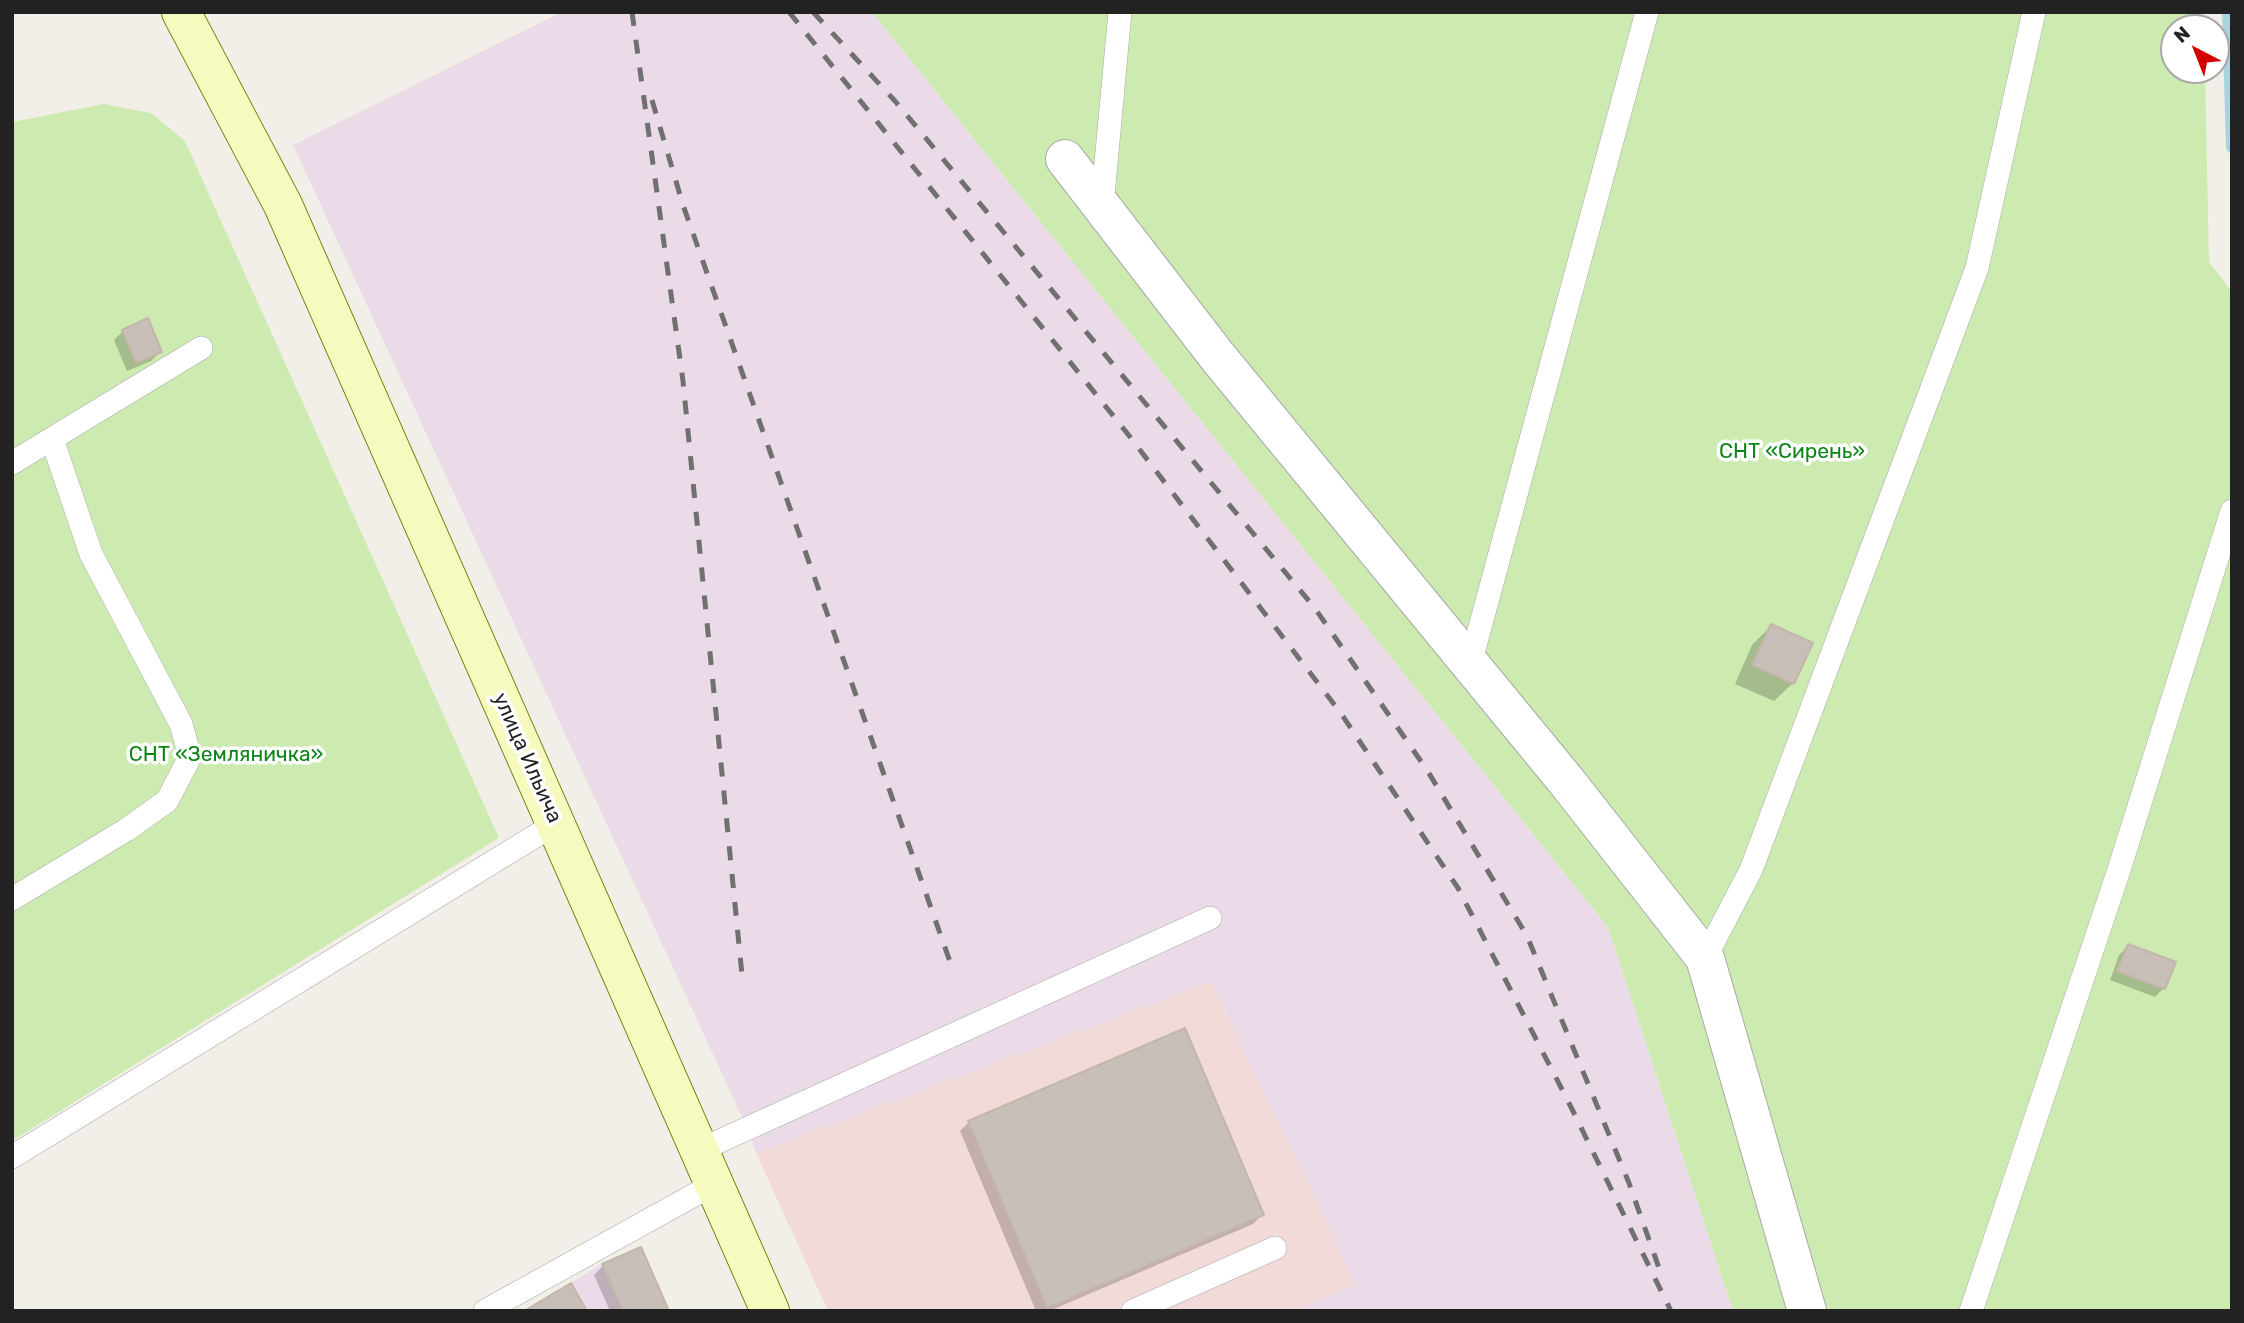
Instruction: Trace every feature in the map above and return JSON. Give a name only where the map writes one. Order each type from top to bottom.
[{"type":"main road","name":"улица Ильича","points":[[193,20],[283,205],[770,1311]]},
{"type":"street","points":[[1065,159],[1217,356],[1647,882],[1704,958],[1807,1311]]},
{"type":"lane","points":[[1102,206],[1120,12]]},
{"type":"lane","points":[[1470,664],[1647,12]]},
{"type":"lane","points":[[1704,958],[1751,870],[1977,268],[2034,12]]},
{"type":"lane","points":[[12,463],[201,348]]},
{"type":"lane","points":[[12,899],[167,801],[190,757],[181,724],[91,554],[52,439]]},
{"type":"lane","points":[[1971,1311],[2118,873],[2232,511]]},
{"type":"lane","points":[[12,1157],[555,824]]},
{"type":"lane","points":[[485,1311],[707,1167],[1210,918]]},
{"type":"lane","points":[[1133,1311],[1275,1248]]},
{"type":"shaded area","points":[[562,12],[872,12],[1608,927],[1733,1311],[1295,1311],[1356,1284],[1211,982],[756,1153],[747,1128],[293,145]]},
{"type":"shaded area","points":[[1211,982],[1357,1285],[1295,1311],[828,1311],[756,1153]]},
{"type":"shaded area","points":[[641,1247],[669,1311],[524,1311],[602,1264]]},
{"type":"green space","name":"СНТ «Сирень»","points":[[872,12],[2203,12],[2160,14],[2160,84],[2205,84],[2209,262],[2232,292],[2232,1311],[1733,1311],[1608,927]]},
{"type":"green space","name":"СНТ «Земляничка»","points":[[104,104],[151,113],[185,141],[499,838],[12,1141],[12,122]]},
{"type":"building","points":[[148,318],[162,352],[136,363],[122,330]]},
{"type":"building","points":[[1771,624],[1813,643],[1794,684],[1752,665]]},
{"type":"building","points":[[2128,944],[2176,962],[2165,989],[2117,971]]},
{"type":"building","points":[[1185,1028],[1264,1215],[1047,1308],[968,1121]]},
{"type":"building","points":[[641,1247],[669,1311],[623,1311],[602,1264]]},
{"type":"building","points":[[571,1283],[587,1311],[524,1311]]},
{"type":"waterway","points":[[2228,12],[2232,147]]},
{"type":"railway","points":[[632,12],[683,381],[743,985]]},
{"type":"railway","points":[[789,12],[1127,433],[1340,712],[1458,888],[1568,1101],[1671,1311]]},
{"type":"railway","points":[[813,12],[895,101],[1314,607],[1427,770],[1527,936],[1629,1183],[1659,1268]]},
{"type":"railway","points":[[652,100],[683,205],[954,973]]}]
